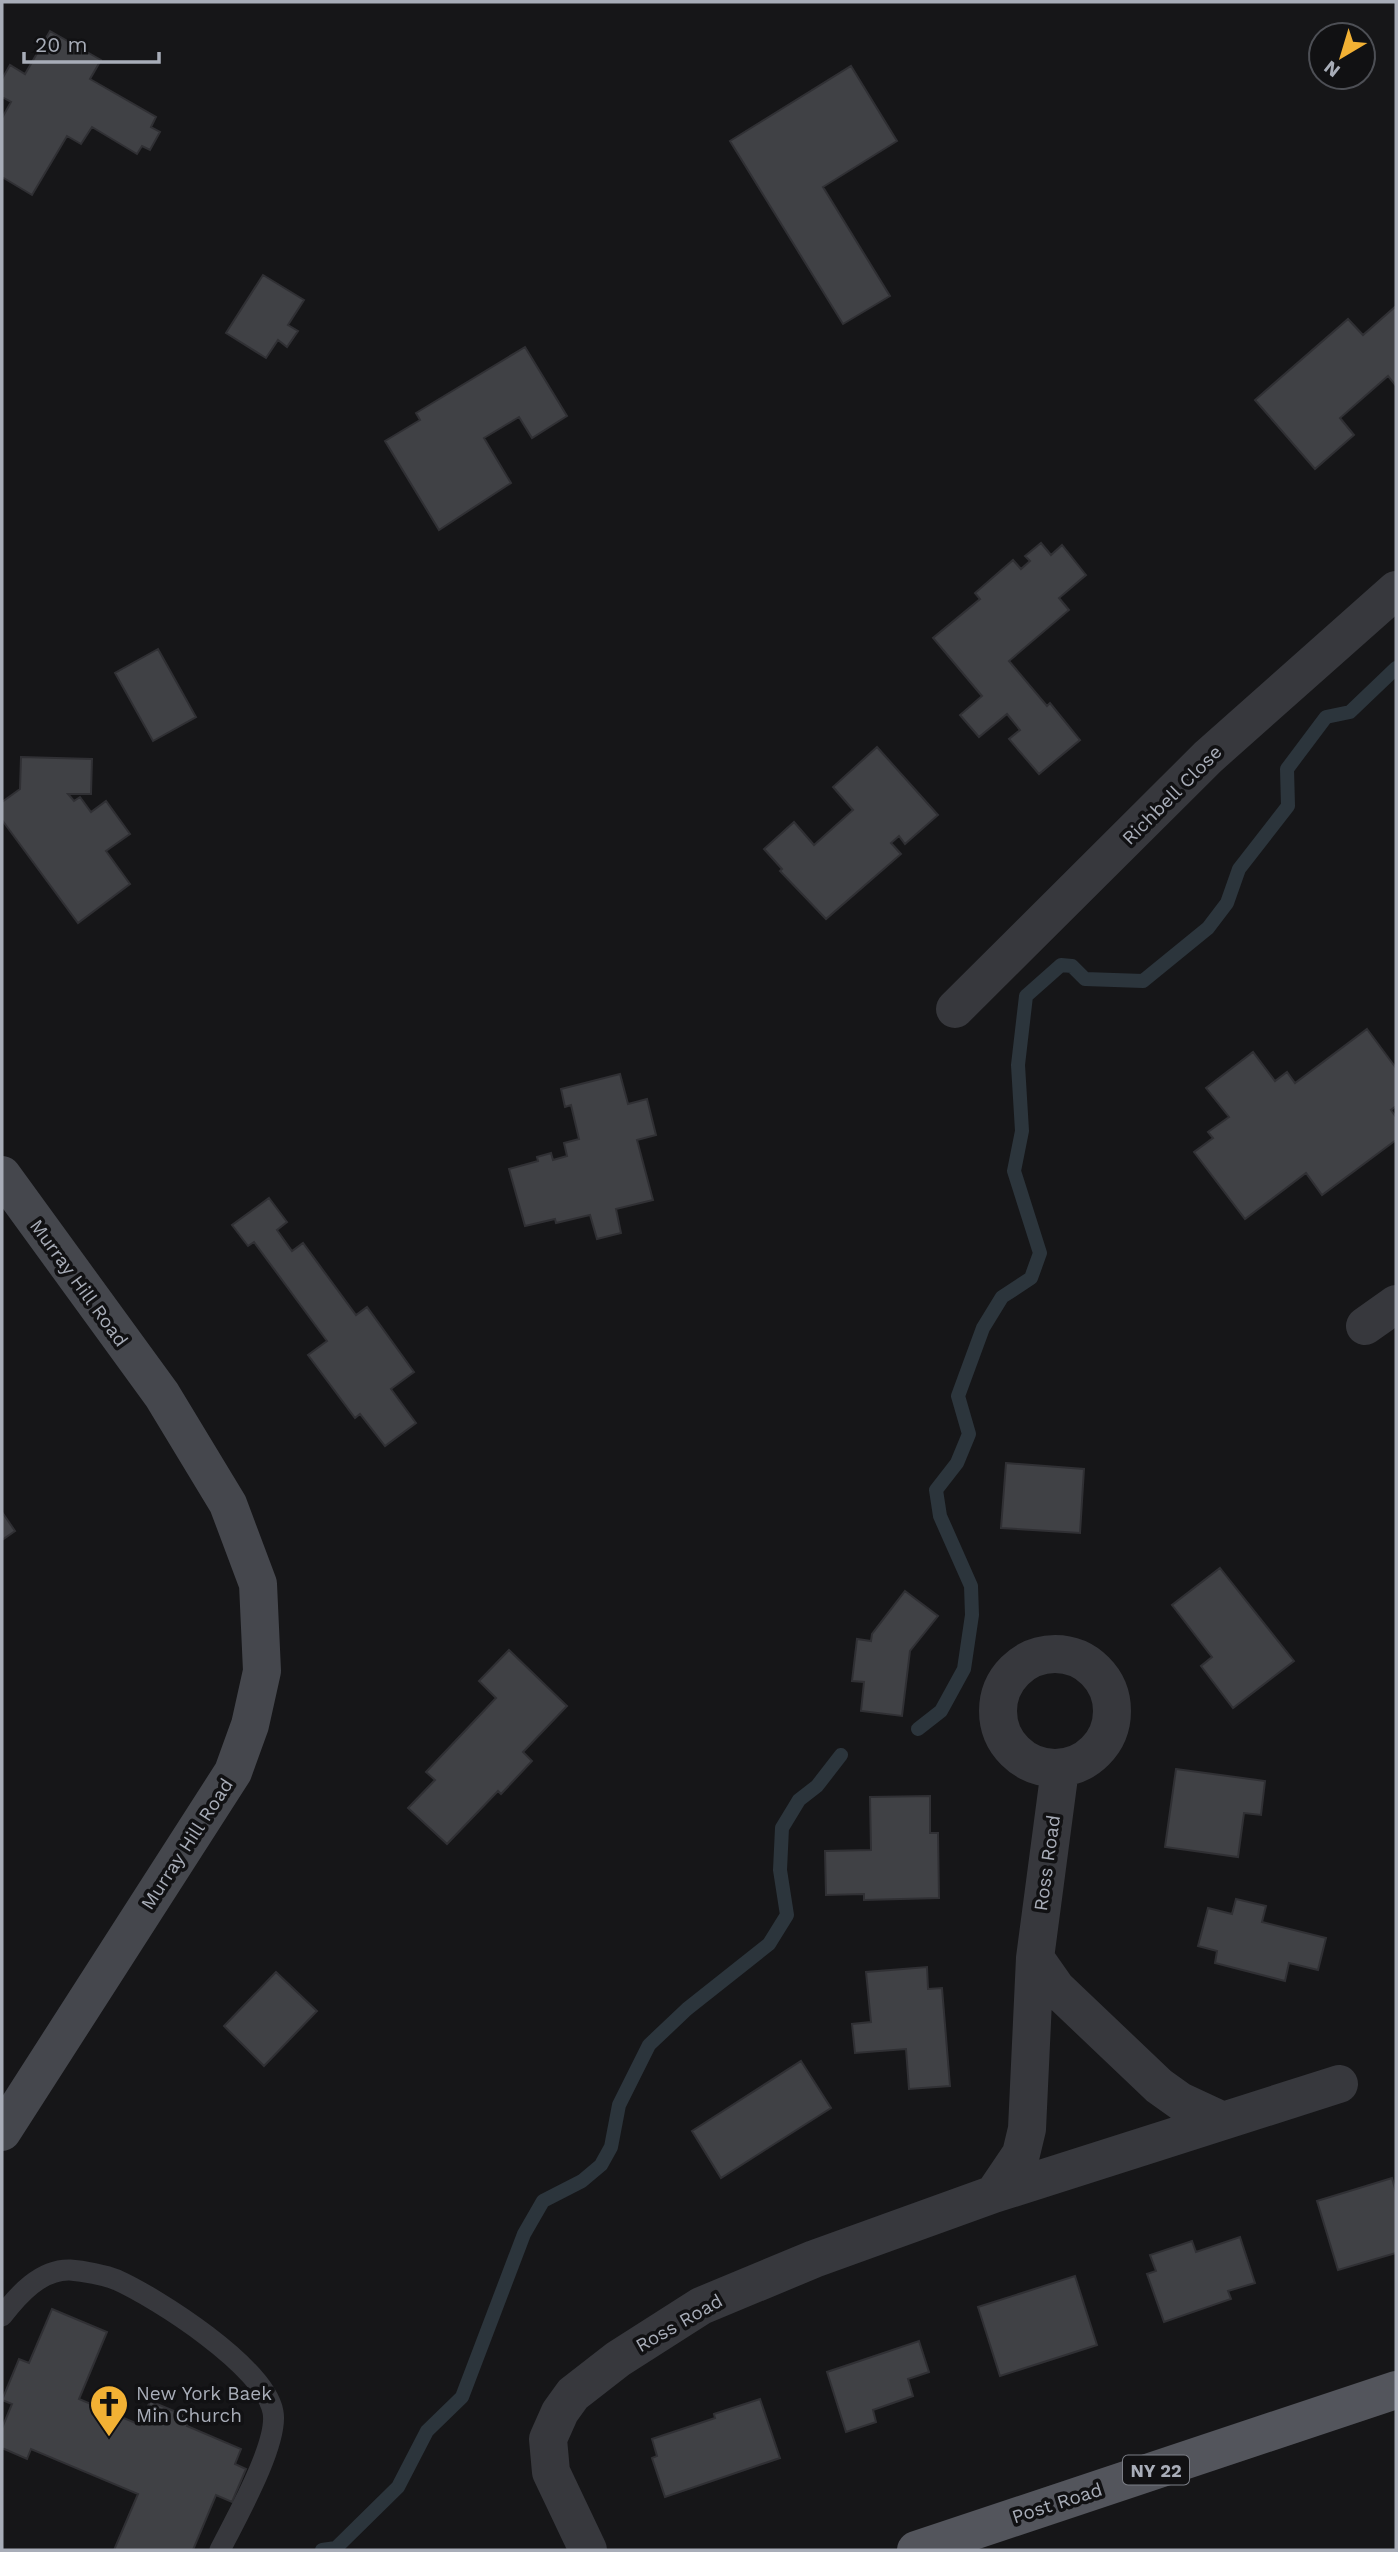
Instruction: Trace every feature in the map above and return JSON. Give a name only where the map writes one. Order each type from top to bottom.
[{"type":"main road","name":"Post Road","points":[[916,2550],[1396,2390]]},
{"type":"street","name":"Richbell Close","points":[[955,1009],[1208,757],[1396,590]]},
{"type":"street","name":"Murray Hill Road","points":[[2,2132],[233,1772],[250,1725],[262,1671],[258,1584],[228,1504],[162,1395],[3,1180]]},
{"type":"street","points":[[1365,1326],[1396,1304]]},
{"type":"street","name":"Ross Road","points":[[994,2194],[1021,2154],[1027,2129],[1035,1958],[1060,1769]]},
{"type":"street","points":[[1035,1958],[1056,1988],[1159,2086],[1180,2101],[1223,2121]]},
{"type":"street","name":"Ross Road","points":[[588,2550],[551,2472],[548,2439],[559,2412],[573,2394],[618,2359],[701,2306],[814,2259],[994,2194],[1339,2084]]},
{"type":"lane","points":[[2,2316],[12,2303],[43,2276],[68,2270],[115,2279],[172,2312],[223,2347],[261,2385],[273,2412],[267,2454],[220,2550]]},
{"type":"building","points":[[50,31],[101,60],[90,79],[156,117],[151,127],[160,132],[150,150],[142,146],[137,154],[92,127],[81,144],[67,136],[32,195],[2,177],[2,118],[11,102],[2,97],[2,79],[10,65],[25,74]]},
{"type":"building","points":[[851,66],[897,141],[823,187],[890,296],[843,324],[730,141]]},
{"type":"building","points":[[263,275],[304,300],[288,325],[298,331],[287,347],[278,340],[266,358],[226,333]]},
{"type":"building","points":[[1396,306],[1396,386],[1388,376],[1340,418],[1354,435],[1315,469],[1255,400],[1348,319],[1363,335]]},
{"type":"building","points":[[525,347],[567,416],[532,438],[519,417],[484,438],[511,483],[439,530],[385,441],[420,420],[416,413]]},
{"type":"building","points":[[1041,543],[1051,555],[1062,545],[1086,575],[1059,598],[1069,610],[1009,661],[1047,706],[1050,703],[1080,740],[1039,774],[1009,739],[1020,730],[1007,714],[979,737],[960,715],[982,696],[933,638],[980,599],[975,593],[1013,560],[1021,569],[1030,561],[1025,556]]},
{"type":"building","points":[[158,649],[196,717],[153,741],[115,673]]},
{"type":"building","points":[[877,747],[938,815],[905,844],[899,836],[891,843],[901,854],[826,919],[780,871],[782,869],[764,849],[794,822],[814,845],[853,810],[833,787]]},
{"type":"building","points":[[21,757],[92,759],[91,794],[68,794],[74,801],[80,797],[91,812],[106,801],[130,834],[106,851],[130,884],[78,923],[2,820],[2,802],[20,789]]},
{"type":"building","points":[[1367,1029],[1396,1068],[1396,1106],[1391,1110],[1396,1117],[1396,1140],[1322,1195],[1306,1173],[1245,1219],[1194,1152],[1213,1138],[1208,1132],[1229,1117],[1206,1088],[1253,1052],[1275,1081],[1287,1072],[1295,1083]]},
{"type":"building","points":[[620,1074],[628,1104],[647,1099],[656,1135],[637,1140],[653,1200],[616,1209],[621,1233],[597,1239],[590,1215],[556,1223],[555,1219],[525,1226],[509,1169],[538,1161],[537,1157],[551,1153],[553,1160],[567,1156],[564,1143],[579,1139],[571,1105],[565,1107],[561,1089]]},
{"type":"building","points":[[269,1198],[287,1222],[277,1230],[292,1251],[303,1243],[356,1315],[367,1307],[414,1372],[391,1389],[416,1423],[385,1446],[360,1414],[355,1418],[308,1355],[327,1341],[254,1242],[248,1246],[232,1225]]},
{"type":"building","points":[[1006,1463],[1084,1469],[1080,1533],[1001,1528]]},
{"type":"building","points":[[2,1512],[15,1531],[2,1540]]},
{"type":"building","points":[[1220,1568],[1294,1661],[1233,1708],[1201,1666],[1212,1657],[1172,1605]]},
{"type":"building","points":[[905,1591],[938,1616],[910,1651],[902,1716],[861,1711],[864,1682],[852,1681],[857,1639],[871,1641],[872,1634]]},
{"type":"building","points":[[509,1650],[567,1706],[523,1752],[532,1761],[501,1794],[498,1791],[447,1844],[408,1808],[435,1780],[426,1772],[496,1698],[479,1681]]},
{"type":"building","points":[[1176,1769],[1265,1781],[1261,1815],[1244,1813],[1238,1857],[1165,1847]]},
{"type":"building","points":[[930,1796],[930,1833],[938,1833],[939,1898],[864,1900],[864,1894],[826,1895],[825,1851],[871,1850],[870,1797]]},
{"type":"building","points":[[1236,1899],[1266,1906],[1262,1922],[1326,1938],[1318,1970],[1289,1963],[1285,1981],[1215,1963],[1217,1951],[1198,1946],[1208,1908],[1232,1914]]},
{"type":"building","points":[[927,1967],[928,1989],[942,1988],[950,2086],[909,2089],[906,2049],[855,2053],[852,2024],[871,2022],[866,1972]]},
{"type":"building","points":[[276,1972],[317,2011],[264,2066],[224,2026]]},
{"type":"building","points":[[801,2061],[831,2108],[721,2178],[692,2131]]},
{"type":"building","points":[[1392,2178],[1396,2192],[1396,2253],[1338,2270],[1317,2201]]},
{"type":"building","points":[[1240,2237],[1255,2283],[1228,2291],[1231,2299],[1164,2322],[1147,2274],[1156,2271],[1150,2255],[1192,2241],[1196,2252]]},
{"type":"building","points":[[1075,2276],[1097,2345],[1000,2376],[978,2307]]},
{"type":"building","name":"New York Baek Min Church","points":[[52,2309],[107,2332],[79,2399],[140,2425],[150,2401],[191,2418],[187,2426],[241,2449],[235,2464],[246,2469],[232,2502],[216,2495],[193,2550],[114,2550],[138,2494],[31,2449],[27,2459],[2,2448],[2,2428],[12,2404],[2,2400],[19,2359],[29,2363]]},
{"type":"building","points":[[919,2341],[929,2372],[908,2379],[913,2396],[873,2410],[876,2422],[846,2432],[827,2372]]},
{"type":"building","points":[[760,2399],[780,2458],[665,2497],[652,2458],[657,2456],[652,2439],[715,2418],[714,2414]]},
{"type":"waterway","points":[[918,1729],[941,1711],[964,1669],[972,1615],[971,1586],[940,1516],[936,1490],[957,1463],[969,1434],[958,1396],[983,1328],[1002,1297],[1031,1278],[1040,1253],[1014,1171],[1022,1131],[1018,1065],[1026,996],[1061,965],[1072,966],[1085,979],[1143,981],[1208,928],[1227,903],[1239,869],[1288,806],[1287,769],[1326,717],[1350,712],[1396,668]]},
{"type":"waterway","points":[[322,2550],[336,2548],[398,2487],[427,2431],[462,2397],[524,2234],[543,2201],[582,2181],[601,2165],[611,2147],[619,2105],[649,2045],[687,2009],[769,1944],[787,1915],[780,1870],[782,1828],[799,1800],[817,1786],[841,1755]]},
{"type":"place","name":"New York Baek Min Church","points":[[109,2438]]}]
